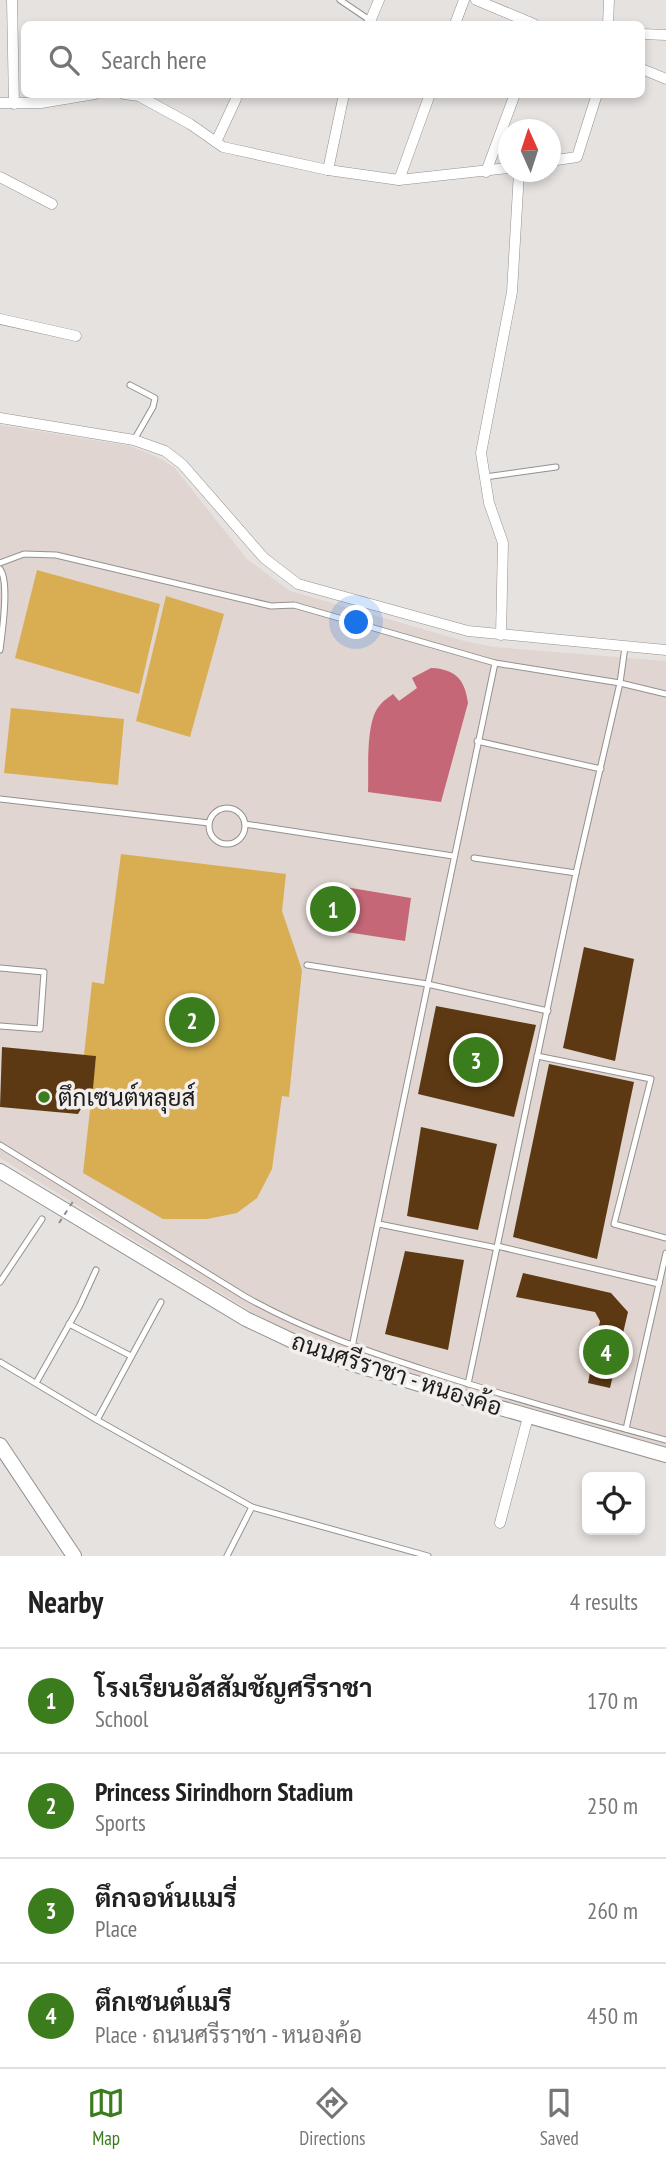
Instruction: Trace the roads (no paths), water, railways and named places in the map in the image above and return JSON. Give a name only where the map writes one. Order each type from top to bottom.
[{"type":"main road","name":"ถนนศรีราชา - หนองค้อ","points":[[0,1171],[246,1319],[299,1344],[354,1364],[528,1417],[666,1455]]},
{"type":"main road","points":[[0,1445],[74,1556]]},
{"type":"street","points":[[12,0],[14,104]]},
{"type":"street","points":[[371,21],[379,0]]},
{"type":"street","points":[[456,21],[464,0]]},
{"type":"street","points":[[476,0],[527,21]]},
{"type":"street","points":[[608,21],[609,0]]},
{"type":"street","points":[[645,34],[666,35]]},
{"type":"street","points":[[645,70],[666,79]]},
{"type":"street","points":[[0,103],[41,103],[71,98]]},
{"type":"street","points":[[143,98],[223,146],[328,170],[399,180],[498,170]]},
{"type":"street","points":[[328,170],[343,98]]},
{"type":"street","points":[[399,180],[429,98]]},
{"type":"street","points":[[486,172],[514,98]]},
{"type":"street","points":[[561,159],[577,157],[596,98]]},
{"type":"street","points":[[216,142],[236,99]]},
{"type":"street","points":[[0,177],[52,204]]},
{"type":"street","points":[[501,635],[503,543],[489,503],[481,453],[512,292],[518,182]]},
{"type":"street","points":[[0,319],[76,336]]},
{"type":"street","points":[[0,418],[134,440],[165,451],[182,464],[264,558],[298,584],[468,631],[666,650]]},
{"type":"street","points":[[500,1522],[528,1417]]},
{"type":"lane","points":[[340,0],[367,21]]},
{"type":"lane","points":[[130,385],[155,398],[153,407],[134,440]]},
{"type":"lane","points":[[485,477],[556,467]]},
{"type":"lane","points":[[0,563],[24,554],[57,555],[271,606],[294,605],[495,663],[620,683],[666,694]]},
{"type":"lane","points":[[0,569],[4,574],[5,587],[0,650]]},
{"type":"lane","points":[[468,1384],[576,873],[620,683],[625,647]]},
{"type":"lane","points":[[352,1347],[495,663]]},
{"type":"lane","points":[[477,741],[601,769]]},
{"type":"lane","points":[[0,799],[209,823]]},
{"type":"lane","points":[[230,808],[240,814],[245,824],[242,835],[233,843],[227,844],[212,835],[209,823],[215,813],[230,808]]},
{"type":"lane","points":[[245,824],[453,856]]},
{"type":"lane","points":[[474,858],[576,873]]},
{"type":"lane","points":[[307,965],[426,984],[548,1011]]},
{"type":"lane","points":[[0,968],[44,972],[40,1029],[0,1026]]},
{"type":"lane","points":[[537,1056],[652,1079],[614,1224],[666,1238]]},
{"type":"lane","points":[[0,1145],[275,1314],[352,1347],[468,1384],[666,1440]]},
{"type":"lane","points":[[0,1282],[42,1219]]},
{"type":"lane","points":[[379,1224],[497,1247],[659,1284]]},
{"type":"lane","points":[[626,1429],[666,1253]]},
{"type":"lane","points":[[36,1383],[96,1270]]},
{"type":"lane","points":[[97,1420],[162,1303]]},
{"type":"lane","points":[[69,1324],[131,1356]]},
{"type":"lane","points":[[0,1362],[252,1507],[428,1556]]},
{"type":"lane","points":[[227,1556],[252,1507]]},
{"type":"place","name":"โรงเรียนอัสสัมชัญศรีราชา","points":[[333,909]]},
{"type":"place","name":"Princess Sirindhorn Stadium","points":[[192,1020]]},
{"type":"place","name":"ตึกจอห์นแมรี่","points":[[476,1060]]},
{"type":"place","name":"ตึกเซนต์หลุยส์","points":[[44,1097]]},
{"type":"place","name":"ตึกเซนต์แมรี","points":[[606,1352]]}]
